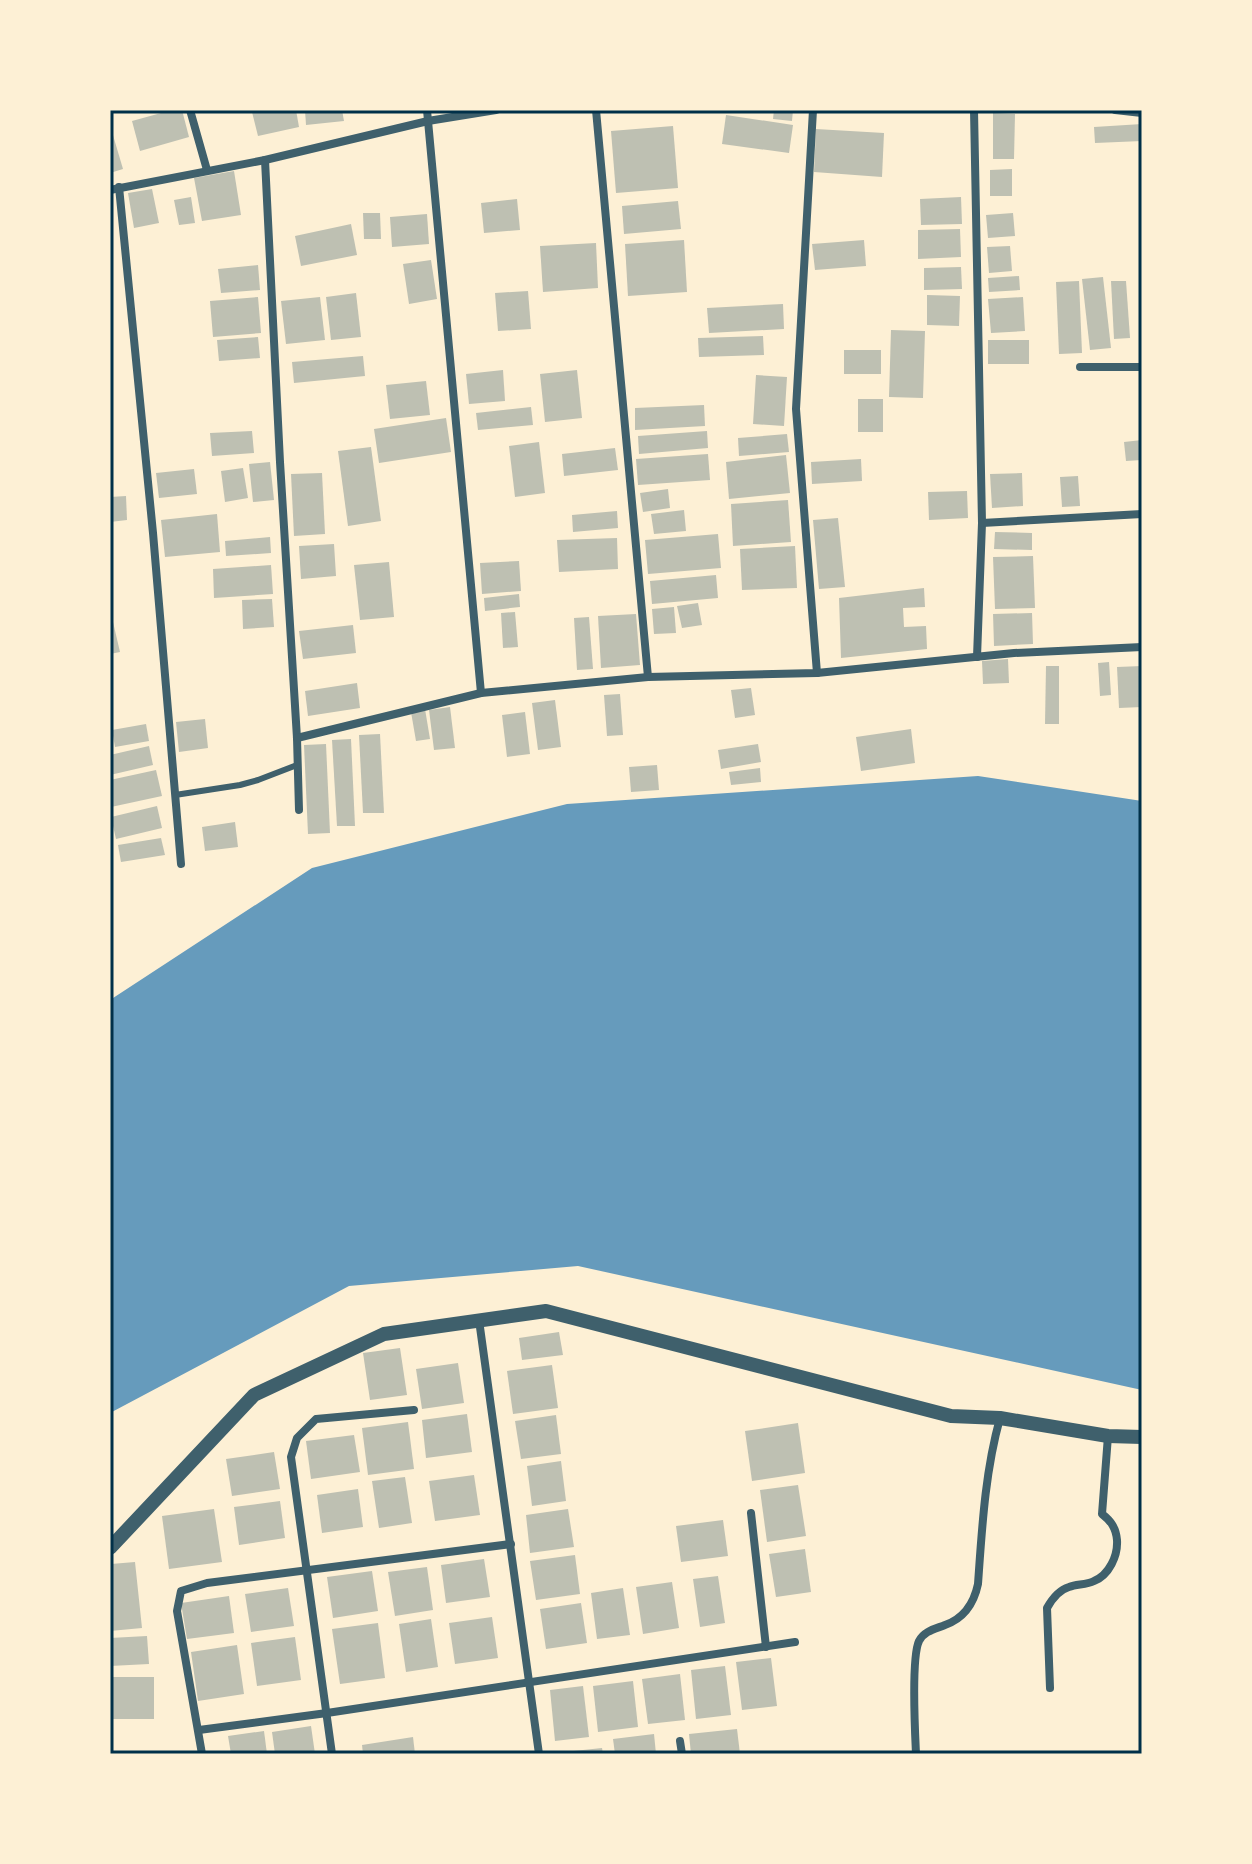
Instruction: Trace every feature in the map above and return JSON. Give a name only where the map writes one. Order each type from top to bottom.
[{"type":"street","points":[[190,110],[207,170]]},
{"type":"street","points":[[427,110],[481,693]]},
{"type":"street","points":[[181,864],[153,533],[115,188],[265,160],[428,121],[496,110]]},
{"type":"street","points":[[596,110],[648,677]]},
{"type":"street","points":[[813,110],[796,409],[817,673]]},
{"type":"street","points":[[974,110],[982,523],[977,657]]},
{"type":"street","points":[[1115,110],[1142,113]]},
{"type":"street","points":[[265,160],[299,810]]},
{"type":"street","points":[[1080,367],[1142,367]]},
{"type":"street","points":[[982,523],[1142,514]]},
{"type":"street","points":[[297,738],[481,693],[648,677],[817,673],[1014,653],[1142,647]]},
{"type":"street","points":[[110,1548],[254,1395],[384,1334],[546,1311],[951,1416],[1000,1418],[1108,1436],[1142,1437]]},
{"type":"street","points":[[479,1320],[539,1754]]},
{"type":"street","points":[[332,1754],[291,1457],[297,1438],[316,1419],[414,1410]]},
{"type":"street","points":[[916,1754],[915,1661],[919,1641],[931,1629],[963,1615],[974,1600],[988,1473],[1000,1418]]},
{"type":"street","points":[[1050,1688],[1047,1608],[1052,1599],[1068,1587],[1094,1581],[1103,1574],[1113,1563],[1117,1550],[1111,1521],[1102,1514],[1108,1436]]},
{"type":"street","points":[[751,1513],[766,1647]]},
{"type":"street","points":[[202,1754],[177,1611],[181,1591],[207,1583],[511,1544]]},
{"type":"street","points":[[199,1730],[795,1642]]},
{"type":"street","points":[[680,1741],[682,1754]]},
{"type":"lane","points":[[175,795],[249,783],[297,765]]},
{"type":"water","points":[[978,776],[1142,801],[1142,1390],[578,1266],[349,1286],[110,1413],[110,1000],[312,868],[567,804]]},
{"type":"building","points":[[182,110],[189,137],[140,151],[132,121]]},
{"type":"building","points":[[296,110],[299,127],[258,136],[252,112]]},
{"type":"building","points":[[305,110],[342,110],[344,121],[306,125]]},
{"type":"building","points":[[774,110],[793,110],[792,121],[773,119]]},
{"type":"building","points":[[993,113],[1015,114],[1014,159],[993,159]]},
{"type":"building","points":[[726,115],[793,125],[789,153],[722,144]]},
{"type":"building","points":[[1142,124],[1142,141],[1095,143],[1094,127]]},
{"type":"building","points":[[110,125],[123,169],[110,173]]},
{"type":"building","points":[[673,126],[678,188],[616,193],[611,131]]},
{"type":"building","points":[[816,129],[884,133],[882,177],[814,172]]},
{"type":"building","points":[[1012,169],[1012,196],[990,196],[990,170]]},
{"type":"building","points":[[234,171],[241,215],[202,221],[194,178]]},
{"type":"building","points":[[152,189],[159,223],[134,228],[128,193]]},
{"type":"building","points":[[191,197],[195,223],[179,225],[174,200]]},
{"type":"building","points":[[961,197],[962,224],[921,225],[920,199]]},
{"type":"building","points":[[517,199],[520,230],[484,233],[481,203]]},
{"type":"building","points":[[678,201],[681,229],[624,234],[622,206]]},
{"type":"building","points":[[363,213],[380,213],[381,239],[364,239]]},
{"type":"building","points":[[1013,213],[1015,236],[988,238],[986,215]]},
{"type":"building","points":[[427,214],[429,244],[392,247],[390,217]]},
{"type":"building","points":[[351,224],[357,255],[301,266],[295,236]]},
{"type":"building","points":[[960,229],[961,257],[918,259],[918,230]]},
{"type":"building","points":[[684,240],[687,292],[628,296],[625,244]]},
{"type":"building","points":[[864,240],[866,266],[815,270],[812,244]]},
{"type":"building","points":[[596,243],[598,288],[543,292],[540,246]]},
{"type":"building","points":[[1010,246],[1012,271],[989,273],[987,247]]},
{"type":"building","points":[[431,260],[437,299],[409,304],[403,264]]},
{"type":"building","points":[[258,265],[260,290],[221,293],[218,269]]},
{"type":"building","points":[[961,267],[962,289],[924,290],[924,268]]},
{"type":"building","points":[[1019,276],[1020,290],[989,292],[988,278]]},
{"type":"building","points":[[1103,277],[1111,348],[1090,350],[1082,279]]},
{"type":"building","points":[[1079,281],[1082,353],[1059,354],[1056,282]]},
{"type":"building","points":[[1111,281],[1126,281],[1130,338],[1114,339]]},
{"type":"building","points":[[528,291],[531,329],[498,331],[495,293]]},
{"type":"building","points":[[356,293],[361,337],[331,340],[326,297]]},
{"type":"building","points":[[927,295],[960,296],[959,326],[927,325]]},
{"type":"building","points":[[258,297],[261,333],[213,337],[210,301]]},
{"type":"building","points":[[320,297],[325,340],[286,344],[281,301]]},
{"type":"building","points":[[1023,297],[1025,331],[991,333],[988,299]]},
{"type":"building","points":[[783,304],[784,329],[709,333],[707,308]]},
{"type":"building","points":[[891,330],[925,331],[923,398],[889,397]]},
{"type":"building","points":[[763,336],[764,355],[699,357],[698,338]]},
{"type":"building","points":[[258,337],[260,358],[219,361],[217,340]]},
{"type":"building","points":[[988,340],[1029,340],[1029,364],[988,364]]},
{"type":"building","points":[[844,350],[881,350],[881,374],[844,374]]},
{"type":"building","points":[[363,356],[365,376],[294,383],[292,362]]},
{"type":"building","points":[[503,370],[505,401],[469,404],[466,374]]},
{"type":"building","points":[[577,370],[582,418],[545,422],[540,374]]},
{"type":"building","points":[[756,375],[787,377],[784,426],[753,424]]},
{"type":"building","points":[[426,381],[430,415],[390,419],[386,385]]},
{"type":"building","points":[[858,399],[883,399],[883,432],[858,432]]},
{"type":"building","points":[[704,405],[705,426],[635,430],[635,408]]},
{"type":"building","points":[[531,407],[533,425],[478,430],[476,413]]},
{"type":"building","points":[[446,418],[451,452],[379,463],[374,429]]},
{"type":"building","points":[[252,431],[254,453],[212,456],[210,433]]},
{"type":"building","points":[[707,431],[708,448],[639,454],[638,436]]},
{"type":"building","points":[[787,434],[789,452],[739,456],[738,438]]},
{"type":"building","points":[[1142,440],[1142,460],[1126,461],[1124,442]]},
{"type":"building","points":[[539,442],[545,493],[515,497],[509,446]]},
{"type":"building","points":[[371,447],[381,521],[348,526],[338,451]]},
{"type":"building","points":[[615,448],[618,470],[564,476],[562,454]]},
{"type":"building","points":[[708,454],[710,480],[638,485],[636,459]]},
{"type":"building","points":[[786,455],[790,493],[729,499],[726,462]]},
{"type":"building","points":[[861,459],[862,481],[812,484],[811,462]]},
{"type":"building","points":[[270,462],[274,500],[253,502],[249,464]]},
{"type":"building","points":[[243,468],[248,498],[225,502],[221,471]]},
{"type":"building","points":[[194,469],[197,494],[159,498],[156,473]]},
{"type":"building","points":[[322,473],[325,534],[294,536],[291,474]]},
{"type":"building","points":[[1022,473],[1023,506],[992,508],[990,474]]},
{"type":"building","points":[[1078,476],[1080,506],[1062,507],[1060,477]]},
{"type":"building","points":[[668,489],[670,508],[643,512],[640,493]]},
{"type":"building","points":[[967,491],[968,518],[929,520],[928,492]]},
{"type":"building","points":[[126,496],[127,520],[110,522],[110,497]]},
{"type":"building","points":[[788,500],[791,542],[733,546],[731,504]]},
{"type":"building","points":[[684,510],[686,531],[654,534],[651,514]]},
{"type":"building","points":[[617,511],[618,528],[573,532],[572,515]]},
{"type":"building","points":[[217,514],[220,552],[165,557],[161,520]]},
{"type":"building","points":[[838,518],[845,587],[819,589],[813,520]]},
{"type":"building","points":[[995,532],[1032,533],[1032,550],[994,549]]},
{"type":"building","points":[[718,534],[721,568],[648,574],[645,540]]},
{"type":"building","points":[[270,537],[271,553],[226,556],[225,541]]},
{"type":"building","points":[[617,538],[618,569],[559,572],[557,540]]},
{"type":"building","points":[[334,544],[336,576],[301,579],[299,546]]},
{"type":"building","points":[[795,546],[797,588],[742,590],[740,549]]},
{"type":"building","points":[[1033,556],[1035,608],[995,609],[993,557]]},
{"type":"building","points":[[519,561],[521,591],[482,594],[480,563]]},
{"type":"building","points":[[389,562],[394,617],[360,620],[354,565]]},
{"type":"building","points":[[271,565],[273,594],[214,598],[213,569]]},
{"type":"building","points":[[716,575],[718,598],[652,604],[650,581]]},
{"type":"building","points":[[924,588],[925,607],[903,608],[904,627],[926,626],[927,649],[841,658],[839,598]]},
{"type":"building","points":[[519,594],[520,607],[485,611],[484,598]]},
{"type":"building","points":[[272,599],[274,627],[243,629],[242,600]]},
{"type":"building","points":[[698,603],[702,625],[682,628],[677,606]]},
{"type":"building","points":[[674,607],[676,633],[654,634],[652,609]]},
{"type":"building","points":[[110,609],[120,652],[110,654]]},
{"type":"building","points":[[515,612],[518,647],[503,648],[501,613]]},
{"type":"building","points":[[1032,613],[1033,644],[994,646],[993,614]]},
{"type":"building","points":[[636,614],[640,665],[601,668],[598,616]]},
{"type":"building","points":[[589,617],[593,669],[577,670],[574,618]]},
{"type":"building","points":[[353,625],[356,653],[303,659],[299,631]]},
{"type":"building","points":[[1008,659],[1009,683],[983,684],[982,661]]},
{"type":"building","points":[[1109,662],[1111,695],[1100,696],[1098,663]]},
{"type":"building","points":[[1046,666],[1059,666],[1059,724],[1045,724]]},
{"type":"building","points":[[1142,666],[1142,707],[1119,708],[1117,667]]},
{"type":"building","points":[[357,683],[360,708],[308,716],[305,691]]},
{"type":"building","points":[[751,688],[755,715],[735,718],[731,690]]},
{"type":"building","points":[[620,694],[623,735],[607,736],[604,695]]},
{"type":"building","points":[[555,700],[561,747],[538,750],[532,703]]},
{"type":"building","points":[[450,707],[455,748],[434,750],[429,710]]},
{"type":"building","points":[[425,709],[430,739],[416,741],[411,712]]},
{"type":"building","points":[[525,712],[530,754],[507,757],[502,715]]},
{"type":"building","points":[[205,719],[208,748],[179,752],[176,722]]},
{"type":"building","points":[[146,724],[149,741],[115,747],[112,730]]},
{"type":"building","points":[[911,729],[915,763],[861,771],[856,737]]},
{"type":"building","points":[[380,734],[384,813],[363,813],[359,735]]},
{"type":"building","points":[[351,739],[355,826],[337,826],[332,740]]},
{"type":"building","points":[[326,744],[330,833],[308,834],[304,745]]},
{"type":"building","points":[[758,744],[761,762],[721,769],[718,750]]},
{"type":"building","points":[[149,746],[153,765],[110,775],[110,755]]},
{"type":"building","points":[[657,765],[659,790],[631,792],[629,767]]},
{"type":"building","points":[[760,768],[761,782],[731,785],[729,772]]},
{"type":"building","points":[[156,770],[162,796],[111,807],[110,780]]},
{"type":"building","points":[[157,806],[162,828],[116,839],[111,817]]},
{"type":"building","points":[[235,822],[238,847],[205,851],[202,827]]},
{"type":"building","points":[[161,838],[165,855],[121,862],[118,845]]},
{"type":"building","points":[[559,1332],[563,1355],[522,1360],[519,1338]]},
{"type":"building","points":[[400,1348],[407,1395],[370,1400],[363,1353]]},
{"type":"building","points":[[458,1363],[464,1403],[422,1409],[416,1369]]},
{"type":"building","points":[[552,1365],[558,1408],[513,1414],[507,1371]]},
{"type":"building","points":[[467,1414],[472,1452],[426,1458],[422,1420]]},
{"type":"building","points":[[556,1415],[561,1454],[521,1459],[515,1421]]},
{"type":"building","points":[[408,1422],[414,1469],[368,1475],[362,1428]]},
{"type":"building","points":[[798,1423],[805,1473],[752,1481],[745,1431]]},
{"type":"building","points":[[354,1435],[360,1472],[311,1479],[306,1441]]},
{"type":"building","points":[[274,1452],[280,1489],[232,1496],[226,1459]]},
{"type":"building","points":[[561,1461],[566,1501],[532,1506],[527,1466]]},
{"type":"building","points":[[474,1475],[480,1515],[435,1521],[429,1481]]},
{"type":"building","points":[[405,1477],[412,1523],[379,1528],[372,1481]]},
{"type":"building","points":[[798,1485],[806,1536],[767,1542],[760,1490]]},
{"type":"building","points":[[358,1489],[363,1527],[322,1533],[317,1495]]},
{"type":"building","points":[[280,1501],[285,1538],[239,1545],[234,1507]]},
{"type":"building","points":[[214,1509],[222,1562],[169,1569],[162,1516]]},
{"type":"building","points":[[568,1509],[574,1547],[530,1553],[526,1515]]},
{"type":"building","points":[[723,1520],[728,1556],[681,1562],[676,1526]]},
{"type":"building","points":[[805,1549],[811,1592],[776,1597],[769,1554]]},
{"type":"building","points":[[575,1555],[580,1594],[536,1600],[530,1561]]},
{"type":"building","points":[[484,1559],[490,1597],[446,1603],[441,1565]]},
{"type":"building","points":[[135,1562],[142,1628],[110,1631],[111,1564]]},
{"type":"building","points":[[427,1567],[433,1610],[395,1616],[388,1572]]},
{"type":"building","points":[[372,1571],[378,1611],[333,1618],[327,1577]]},
{"type":"building","points":[[718,1576],[725,1623],[700,1627],[693,1579]]},
{"type":"building","points":[[672,1582],[679,1628],[643,1634],[636,1587]]},
{"type":"building","points":[[288,1588],[294,1626],[251,1632],[245,1594]]},
{"type":"building","points":[[623,1588],[630,1635],[597,1639],[591,1593]]},
{"type":"building","points":[[229,1596],[234,1633],[187,1639],[181,1603]]},
{"type":"building","points":[[581,1603],[587,1643],[546,1649],[540,1609]]},
{"type":"building","points":[[492,1617],[498,1658],[455,1664],[449,1623]]},
{"type":"building","points":[[431,1619],[438,1667],[406,1672],[399,1624]]},
{"type":"building","points":[[378,1623],[385,1678],[340,1684],[332,1629]]},
{"type":"building","points":[[147,1636],[149,1664],[110,1666],[110,1638]]},
{"type":"building","points":[[295,1637],[301,1680],[257,1686],[251,1643]]},
{"type":"building","points":[[237,1645],[244,1694],[198,1701],[191,1652]]},
{"type":"building","points":[[771,1658],[777,1706],[742,1710],[736,1662]]},
{"type":"building","points":[[725,1666],[731,1715],[696,1719],[691,1670]]},
{"type":"building","points":[[680,1674],[685,1720],[648,1724],[642,1679]]},
{"type":"building","points":[[110,1677],[154,1677],[154,1719],[110,1719]]},
{"type":"building","points":[[633,1681],[638,1727],[598,1732],[593,1686]]},
{"type":"building","points":[[583,1686],[589,1737],[555,1741],[550,1690]]},
{"type":"building","points":[[311,1726],[315,1754],[275,1754],[272,1732]]},
{"type":"building","points":[[737,1729],[740,1754],[691,1754],[689,1734]]},
{"type":"building","points":[[264,1731],[267,1754],[231,1754],[228,1736]]},
{"type":"building","points":[[654,1734],[656,1754],[615,1754],[613,1739]]},
{"type":"building","points":[[413,1737],[415,1754],[363,1754],[362,1745]]},
{"type":"building","points":[[602,1748],[603,1754],[564,1754],[564,1752]]}]
